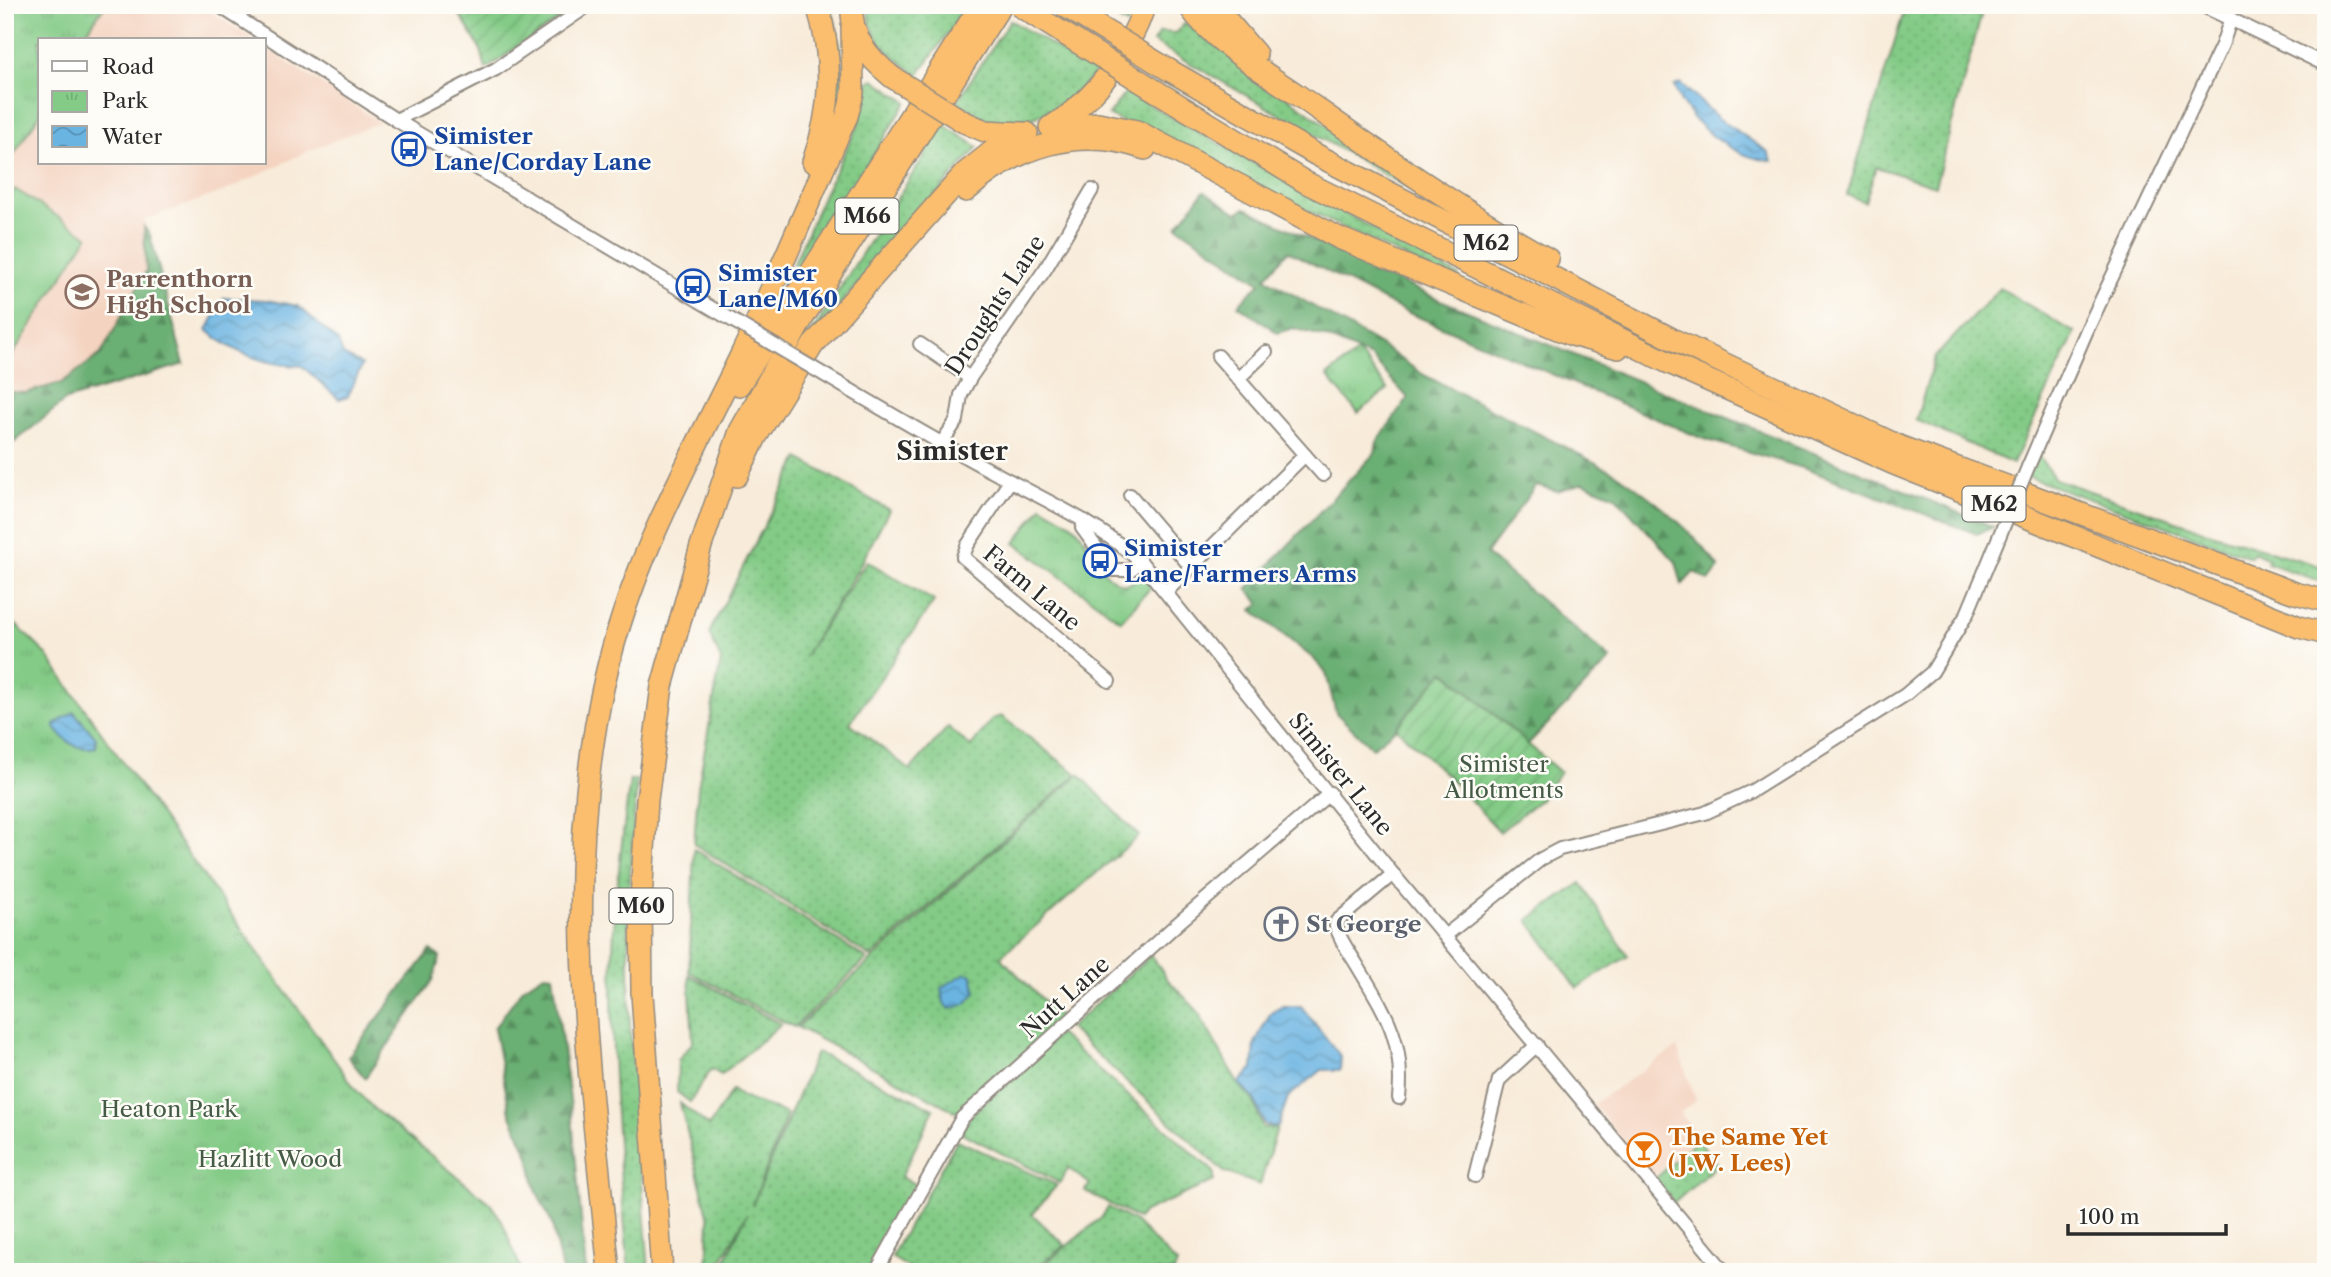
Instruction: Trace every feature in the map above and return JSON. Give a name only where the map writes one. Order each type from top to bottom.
[{"type":"highway","points":[[759,316],[825,129],[830,79],[828,50],[817,5]]},
{"type":"highway","name":"M66","points":[[677,485],[981,5]]},
{"type":"highway","name":"M66","points":[[740,431],[804,316],[1001,5]]},
{"type":"highway","name":"M62","points":[[1018,5],[1305,182],[1667,362],[1892,463],[2299,626],[2326,634]]},
{"type":"highway","name":"M62","points":[[1063,5],[1168,70],[1315,154],[1672,339],[1900,447],[2283,588],[2326,601]]},
{"type":"highway","points":[[1050,127],[1075,111],[1105,79],[1132,35],[1145,5]]},
{"type":"highway","points":[[1188,5],[1208,30],[1472,217],[1636,308],[1726,350],[1810,404]]},
{"type":"highway","points":[[1214,5],[1251,50],[1315,107]]},
{"type":"highway","points":[[677,485],[759,316],[847,116],[853,93],[850,14]]},
{"type":"highway","points":[[850,14],[869,55],[892,77],[964,122],[985,131],[1027,133]]},
{"type":"highway","points":[[701,546],[756,437],[813,345],[981,158],[1027,133],[1050,127],[1098,123],[1137,131],[1256,197],[1339,238],[1572,335],[1667,362]]},
{"type":"highway","points":[[853,299],[994,168],[1047,144],[1087,138],[1126,142],[1256,197]]},
{"type":"highway","name":"M60","points":[[662,1272],[642,994],[641,900],[646,813],[662,686],[701,546],[740,431]]},
{"type":"highway","name":"M60","points":[[609,1272],[580,945],[582,837],[592,742],[616,634],[634,580],[677,485]]},
{"type":"street","name":"Simister Lane","points":[[218,5],[396,120],[698,300],[941,444],[1118,541],[1141,562],[1166,592],[1393,874],[1726,1272]]},
{"type":"street","points":[[396,120],[496,69],[589,5]]},
{"type":"street","points":[[2201,5],[2326,65]]},
{"type":"street","points":[[1446,935],[1541,859],[1558,850],[1705,813],[1752,791],[1905,695],[1932,672],[1967,614],[2087,330],[2222,46],[2231,18]]},
{"type":"street","name":"Droughts Lane","points":[[941,444],[957,420],[961,395],[970,378],[1046,268],[1091,190]]},
{"type":"street","points":[[920,344],[970,378]]},
{"type":"street","points":[[1239,378],[1266,352]]},
{"type":"street","points":[[1218,356],[1323,475]]},
{"type":"street","points":[[1166,592],[1305,455]]},
{"type":"street","name":"Farm Lane","points":[[1010,481],[967,546],[963,557],[1109,681]]},
{"type":"street","points":[[1130,495],[1191,567]]},
{"type":"street","points":[[1085,521],[1082,528],[1113,570],[1130,570],[1141,562]]},
{"type":"street","name":"Nutt Lane","points":[[876,1272],[962,1118],[1177,924],[1330,793]]},
{"type":"street","points":[[1393,874],[1337,921],[1336,926],[1389,1018],[1401,1057],[1399,1098]]},
{"type":"street","points":[[1475,1175],[1499,1080],[1537,1045]]},
{"type":"shaded area","name":"Parrenthorn High School","points":[[5,5],[200,5],[251,38],[38,38],[38,164],[266,164],[266,48],[380,122],[308,151],[225,191],[144,220],[174,364],[73,392],[5,439]]},
{"type":"shaded area","points":[[1677,1047],[1696,1100],[1680,1113],[1698,1136],[1652,1178],[1593,1104]]},
{"type":"green space","points":[[5,5],[105,5],[82,38],[38,38],[38,117],[5,168]]},
{"type":"green space","points":[[454,5],[580,5],[486,69],[481,50]]},
{"type":"green space","points":[[826,5],[830,5],[841,49],[842,91],[835,121]]},
{"type":"green space","points":[[868,5],[968,5],[918,75],[891,54],[877,38],[869,17]]},
{"type":"green space","points":[[1094,5],[1135,5],[1127,25]]},
{"type":"green space","points":[[1906,5],[1984,5],[1935,186],[1876,167],[1865,202],[1847,195]]},
{"type":"green space","points":[[1010,20],[1095,72],[1076,92],[1048,111],[1033,118],[1003,124],[986,119],[957,101]]},
{"type":"green space","points":[[1185,23],[1432,202],[1153,42],[1160,32],[1176,33]]},
{"type":"green space","points":[[874,79],[907,102],[773,312],[823,196],[860,121],[868,82]]},
{"type":"green space","points":[[1126,92],[1459,276],[1456,282],[1108,115]]},
{"type":"green space","points":[[944,125],[978,147],[801,349]]},
{"type":"green space","points":[[15,189],[88,236],[11,357],[5,353],[5,205]]},
{"type":"green space","points":[[1204,191],[1237,213],[1245,208],[1433,297],[1994,527],[1977,534],[1803,468],[1701,438],[1402,310],[1288,251],[1265,278],[1380,345],[1424,375],[1616,473],[1672,516],[1719,568],[1709,581],[1694,572],[1682,585],[1676,562],[1615,496],[1583,483],[1557,491],[1536,485],[1486,554],[1611,659],[1528,744],[1445,671],[1393,731],[1372,748],[1336,713],[1326,673],[1314,659],[1252,610],[1260,603],[1247,589],[1375,453],[1377,442],[1408,398],[1371,357],[1325,337],[1293,328],[1278,333],[1238,305],[1260,283],[1177,226]]},
{"type":"green space","points":[[144,227],[150,235],[184,364],[66,400],[5,450],[5,391],[25,393],[61,383],[101,354],[146,271]]},
{"type":"green space","points":[[2000,288],[2075,333],[2013,464],[1916,420],[1935,357]]},
{"type":"green space","points":[[1358,352],[1388,389],[1358,413],[1327,376]]},
{"type":"green space","points":[[2037,454],[2055,479],[2208,532],[2326,568],[2326,583],[2267,563],[2269,559],[2254,552],[2251,557],[2025,476]]},
{"type":"green space","points":[[799,458],[889,510],[858,569],[804,657],[867,561],[934,601],[850,723],[910,770],[948,727],[971,747],[992,719],[1001,716],[1077,774],[871,957],[694,844],[698,787],[721,660],[709,633]]},
{"type":"green space","points":[[1042,506],[1078,530],[1103,570],[1117,582],[1127,585],[1143,575],[1153,585],[1121,621],[1015,543]]},
{"type":"green space","name":"Heaton Park","points":[[5,614],[45,653],[356,1090],[374,1109],[491,1204],[502,1221],[522,1272],[5,1272]]},
{"type":"green space","name":"Simister Allotments","points":[[1444,671],[1560,772],[1543,797],[1500,832],[1451,779],[1396,728]]},
{"type":"green space","points":[[1079,774],[1139,836],[1000,957],[1063,1020],[960,1114],[797,1027]]},
{"type":"green space","points":[[630,780],[637,780],[628,901],[630,1027],[649,1272],[629,1272],[614,1071],[614,930]]},
{"type":"green space","points":[[694,849],[867,959],[794,1027],[689,972]]},
{"type":"green space","points":[[1581,883],[1628,956],[1577,988],[1528,920]]},
{"type":"green space","points":[[431,950],[440,957],[433,980],[365,1078],[348,1057]]},
{"type":"green space","points":[[1151,955],[1168,980],[1197,1010],[1237,1082],[1253,1100],[1263,1128],[1277,1128],[1260,1185],[1224,1172],[1069,1028]]},
{"type":"green space","points":[[544,974],[553,975],[571,1107],[586,1272],[562,1272],[552,1224],[536,1190],[529,1156],[510,1113],[494,1028],[523,988]]},
{"type":"green space","points":[[689,975],[781,1024],[721,1075],[711,1069],[690,1102],[677,1092],[678,1060],[693,1042]]},
{"type":"green space","points":[[1059,1034],[1214,1172],[1214,1181],[1144,1212],[1138,1219],[1085,1191],[1090,1184],[1068,1168],[1060,1183],[960,1132],[973,1113]]},
{"type":"green space","points":[[816,1052],[934,1109],[901,1177],[918,1186],[867,1272],[720,1272],[747,1214],[715,1272],[707,1272],[709,1219],[680,1103],[709,1126],[732,1090],[742,1097],[787,1114],[752,1206]]},
{"type":"green space","points":[[957,1140],[1057,1185],[1032,1214],[1065,1245],[1031,1272],[916,1272],[891,1257]]},
{"type":"green space","points":[[1697,1140],[1718,1164],[1674,1203],[1655,1179]]},
{"type":"green space","points":[[1108,1207],[1135,1222],[1177,1264],[1174,1272],[1035,1272],[1102,1217]]},
{"type":"water","points":[[1680,83],[1718,118],[1768,152],[1772,161],[1727,146],[1700,125],[1680,100],[1674,86]]},
{"type":"water","points":[[224,298],[266,300],[298,306],[338,341],[343,355],[362,365],[348,396],[339,399],[302,366],[276,364],[251,357],[217,338],[207,330]]},
{"type":"water","points":[[74,712],[96,738],[96,747],[73,745],[55,728],[55,724]]},
{"type":"water","points":[[966,973],[972,975],[976,992],[966,1004],[950,1009],[944,1003],[941,988]]},
{"type":"water","points":[[1281,1006],[1301,1006],[1341,1057],[1340,1070],[1322,1070],[1288,1097],[1278,1127],[1265,1125],[1254,1099],[1239,1083],[1253,1068],[1255,1043],[1270,1014]]},
{"type":"place","name":"Simister Lane/Corday Lane","points":[[409,149]]},
{"type":"place","name":"Simister Lane/M60","points":[[693,286]]},
{"type":"place","name":"Parrenthorn High School","points":[[82,292]]},
{"type":"place","name":"Simister Lane/Farmers Arms","points":[[1100,561]]},
{"type":"place","name":"St George","points":[[1281,924]]},
{"type":"place","name":"The Same Yet (J.W. Lees)","points":[[1644,1150]]},
{"type":"district","name":"Simister","points":[[952,451]]},
{"type":"park label","name":"Hazlitt Wood","points":[[270,1159]]}]
